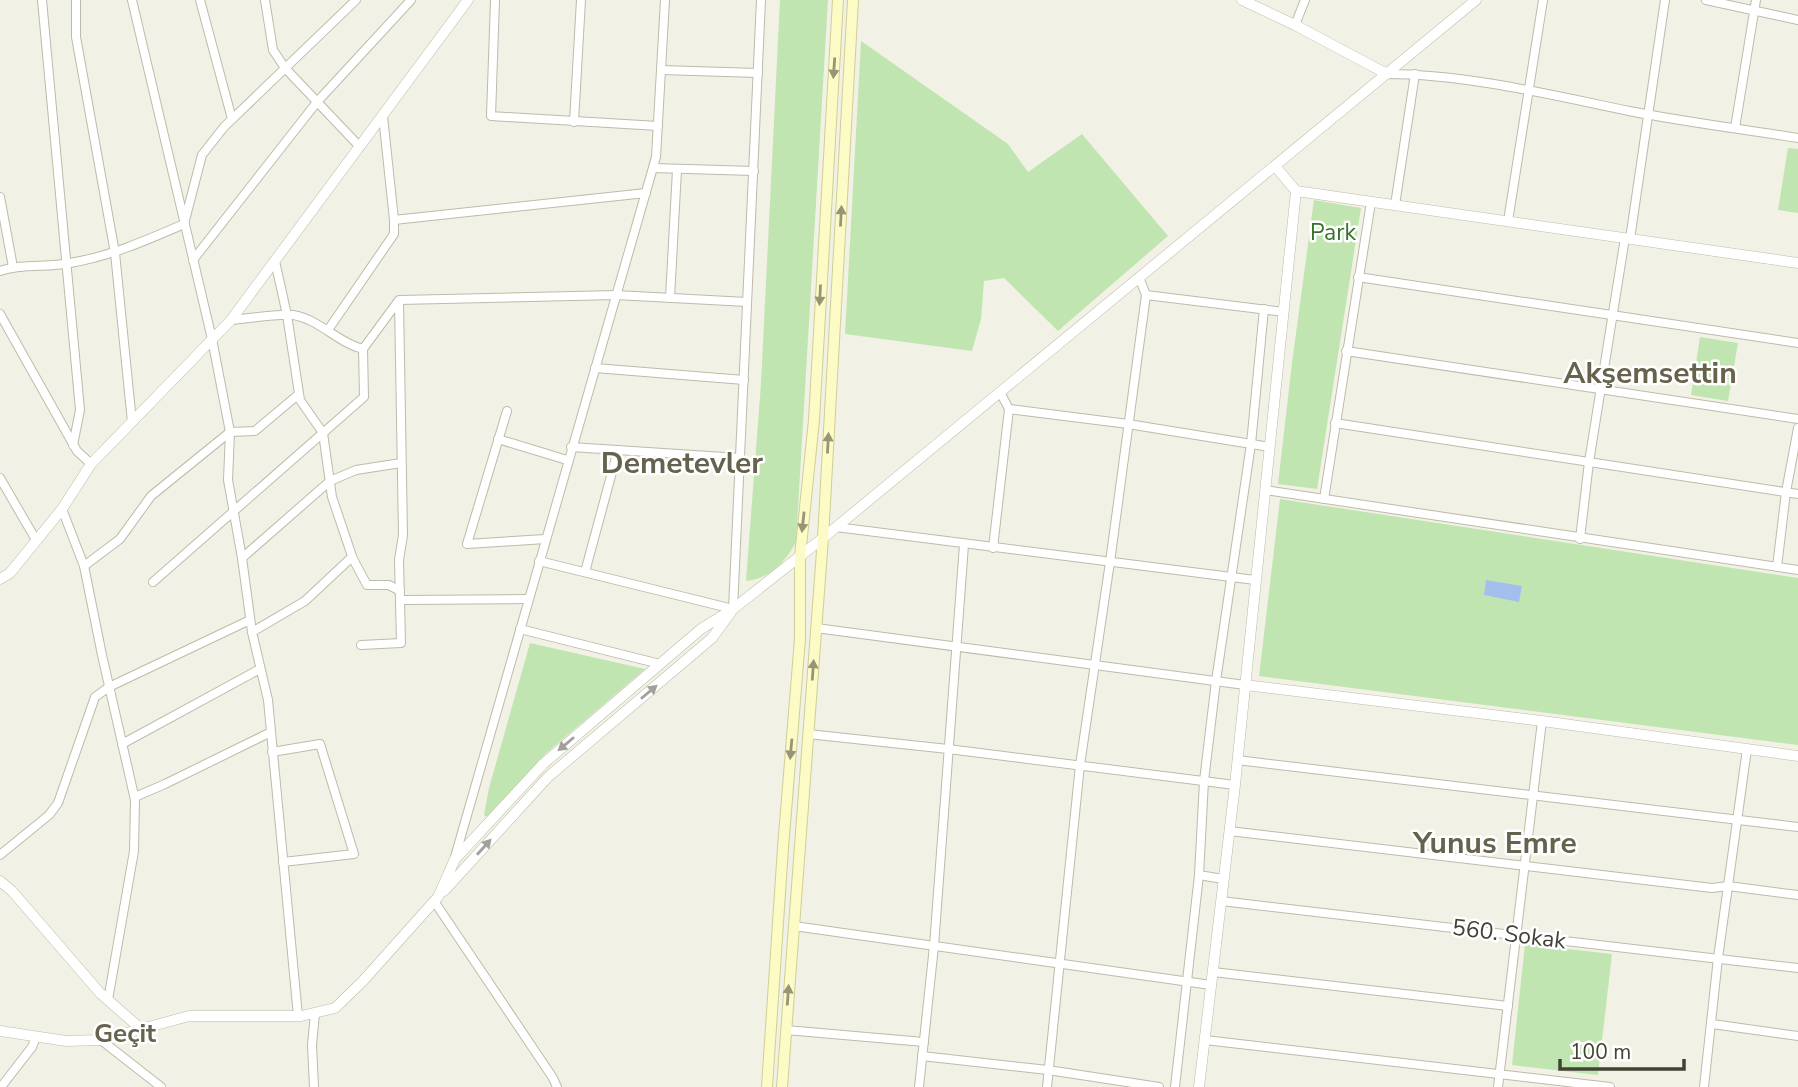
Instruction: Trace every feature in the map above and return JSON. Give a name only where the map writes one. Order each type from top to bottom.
[{"type":"main road","points":[[767,1087],[800,639],[800,556],[814,420],[838,0]]},
{"type":"main road","points":[[782,1087],[823,538],[853,0]]},
{"type":"street","points":[[42,0],[80,410],[73,445]]},
{"type":"street","points":[[76,0],[76,37],[115,253],[132,422]]},
{"type":"street","points":[[132,0],[212,339],[230,432],[228,480],[252,632],[268,699],[298,1016]]},
{"type":"street","points":[[201,0],[232,119]]},
{"type":"street","points":[[265,0],[273,50],[285,68],[360,147]]},
{"type":"street","points":[[184,224],[202,155],[232,119],[356,0]]},
{"type":"street","points":[[193,260],[317,102],[411,0]]},
{"type":"street","points":[[0,579],[10,573],[62,509],[91,464],[231,320],[468,0]]},
{"type":"street","points":[[495,0],[491,116],[658,126]]},
{"type":"street","points":[[574,122],[581,0]]},
{"type":"street","points":[[436,899],[455,859],[656,157],[665,0]]},
{"type":"street","points":[[0,1031],[66,1041],[101,1040],[189,1016],[298,1016],[335,1007],[362,982],[548,776],[712,638],[733,609],[761,0]]},
{"type":"street","points":[[1242,0],[1387,74],[1415,74],[1528,91],[1648,115],[1798,138]]},
{"type":"street","points":[[1295,25],[1305,0]]},
{"type":"street","points":[[455,859],[542,764],[701,629],[733,609],[823,538],[1476,0]]},
{"type":"street","points":[[1508,221],[1543,0]]},
{"type":"street","points":[[1580,539],[1612,316],[1628,238],[1665,0]]},
{"type":"street","points":[[1706,0],[1798,20]]},
{"type":"street","points":[[1735,128],[1756,0]]},
{"type":"street","points":[[661,69],[758,73]]},
{"type":"street","points":[[1395,205],[1415,74]]},
{"type":"street","points":[[328,330],[394,234],[383,116]]},
{"type":"street","points":[[1275,166],[1296,191],[1798,263]]},
{"type":"street","points":[[653,168],[754,171]]},
{"type":"street","points":[[670,298],[677,170]]},
{"type":"street","points":[[1199,1087],[1235,785],[1296,191]]},
{"type":"street","points":[[394,220],[646,193]]},
{"type":"street","points":[[0,197],[13,267]]},
{"type":"street","points":[[1324,499],[1371,202]]},
{"type":"street","points":[[0,271],[13,267],[67,264],[115,253],[184,224]]},
{"type":"street","points":[[275,261],[287,315],[300,400],[323,433],[332,497],[352,557],[366,585],[389,585],[401,596],[528,599]]},
{"type":"street","points":[[1046,1087],[1080,765],[1146,295],[1139,277]]},
{"type":"street","points":[[1358,277],[1798,343]]},
{"type":"street","points":[[399,300],[617,295],[747,302]]},
{"type":"street","points":[[1146,295],[1284,312]]},
{"type":"street","points":[[153,583],[364,397],[363,349],[399,300]]},
{"type":"street","points":[[361,645],[401,643],[399,300]]},
{"type":"street","points":[[1175,1087],[1199,875],[1204,781],[1251,444],[1264,309]]},
{"type":"street","points":[[0,314],[73,445],[91,464]]},
{"type":"street","points":[[231,320],[293,315],[328,330],[349,346],[363,349]]},
{"type":"street","points":[[1346,351],[1798,419]]},
{"type":"street","points":[[595,368],[744,380]]},
{"type":"street","points":[[993,548],[1009,410],[1000,393]]},
{"type":"street","points":[[84,566],[120,539],[151,496],[230,432],[255,431],[299,394]]},
{"type":"street","points":[[1009,410],[1128,424],[1270,447]]},
{"type":"street","points":[[507,411],[467,544],[545,539]]},
{"type":"street","points":[[1335,423],[1798,494]]},
{"type":"street","points":[[1777,567],[1786,492],[1798,428]]},
{"type":"street","points":[[498,439],[568,460]]},
{"type":"street","points":[[572,447],[740,458]]},
{"type":"street","points":[[585,572],[618,450]]},
{"type":"street","points":[[242,558],[330,481],[356,470],[401,463]]},
{"type":"street","points":[[0,478],[36,540]]},
{"type":"street","points":[[1265,490],[1798,570]]},
{"type":"street","points":[[62,509],[84,566],[135,797],[134,851],[108,1000]]},
{"type":"street","points":[[836,527],[1255,580]]},
{"type":"street","points":[[919,1087],[934,946],[964,545]]},
{"type":"street","points":[[252,632],[305,601],[352,557]]},
{"type":"street","points":[[539,561],[733,609]]},
{"type":"street","points":[[0,855],[54,809],[61,796],[95,697],[109,687],[250,620]]},
{"type":"street","points":[[816,628],[1798,756]]},
{"type":"street","points":[[520,629],[660,664]]},
{"type":"street","points":[[122,744],[260,669]]},
{"type":"street","points":[[1498,1087],[1542,721]]},
{"type":"street","points":[[135,797],[165,785],[271,732]]},
{"type":"street","points":[[808,734],[1235,785]]},
{"type":"street","points":[[272,752],[320,744],[354,854],[283,862]]},
{"type":"street","points":[[1704,1087],[1718,958],[1747,749]]},
{"type":"street","points":[[1237,760],[1798,827]]},
{"type":"street","points":[[1229,831],[1712,888],[1728,886],[1798,895]]},
{"type":"street","points":[[1199,875],[1223,879]]},
{"type":"street","points":[[0,881],[12,891],[108,1000],[141,1029]]},
{"type":"street","points":[[436,899],[554,1078],[557,1087]]},
{"type":"street","name":"560. Sokak","points":[[1221,901],[1798,968]]},
{"type":"street","points":[[794,926],[1211,985]]},
{"type":"street","points":[[1213,972],[1508,1006]]},
{"type":"street","points":[[314,1087],[312,1045],[315,1013]]},
{"type":"street","points":[[1712,1024],[1798,1036]]},
{"type":"street","points":[[786,1030],[924,1042]]},
{"type":"street","points":[[1,1087],[32,1047],[36,1037]]},
{"type":"street","points":[[101,1040],[160,1087]]},
{"type":"street","points":[[1205,1040],[1610,1087]]},
{"type":"street","points":[[922,1056],[1048,1070],[1159,1087]]},
{"type":"green space","points":[[780,0],[828,0],[796,542],[776,569],[762,577],[746,581],[761,383]]},
{"type":"green space","points":[[861,41],[1008,144],[1028,172],[1082,134],[1168,236],[1058,331],[1004,278],[984,281],[981,319],[972,351],[845,334]]},
{"type":"green space","points":[[1788,148],[1798,149],[1798,213],[1778,210]]},
{"type":"green space","name":"Park","points":[[1314,200],[1361,208],[1317,489],[1278,484]]},
{"type":"green space","points":[[1700,337],[1738,343],[1728,401],[1691,395]]},
{"type":"green space","points":[[1280,499],[1798,578],[1798,745],[1259,676]]},
{"type":"green space","points":[[530,643],[645,669],[545,754],[488,818],[484,815],[489,788]]},
{"type":"green space","points":[[1525,944],[1612,954],[1598,1075],[1512,1065]]},
{"type":"water","points":[[1486,580],[1522,586],[1519,602],[1484,595]]},
{"type":"district","name":"Akşemsettin","points":[[1650,373]]},
{"type":"district","name":"Demetevler","points":[[682,463]]},
{"type":"district","name":"Yunus Emre","points":[[1495,843]]},
{"type":"district","name":"Geçit","points":[[125,1033]]}]
